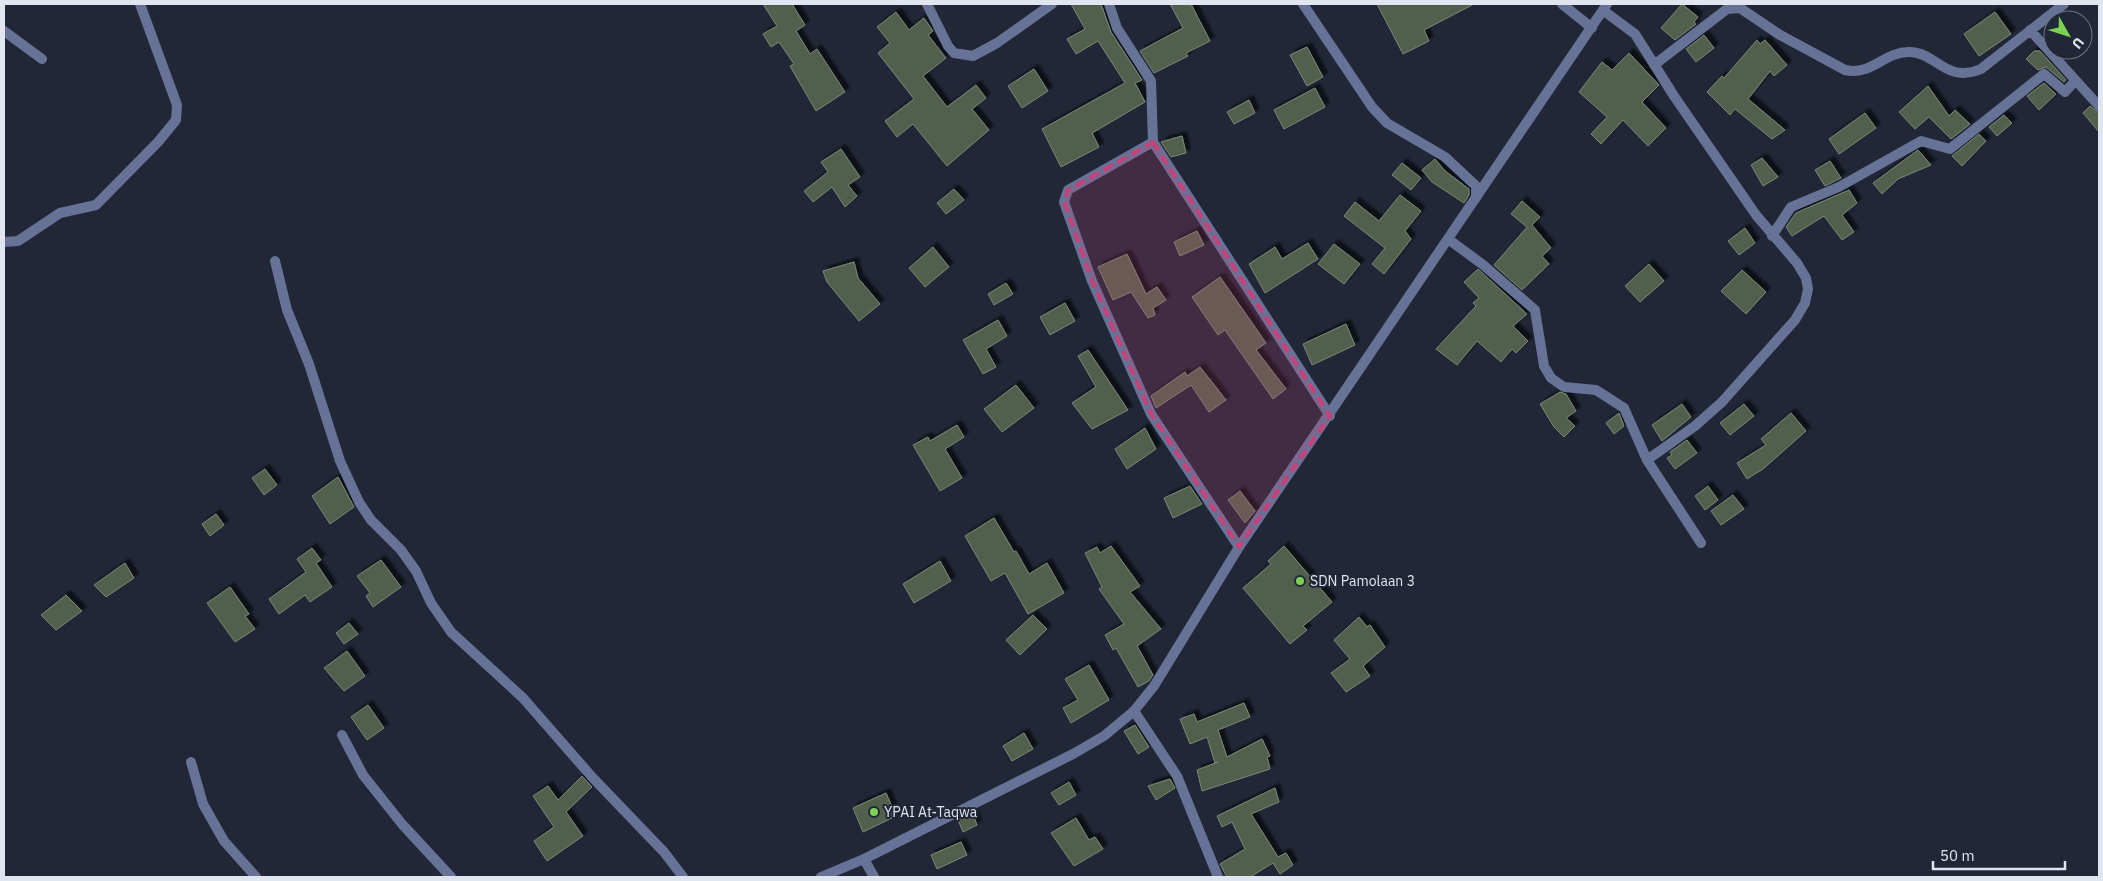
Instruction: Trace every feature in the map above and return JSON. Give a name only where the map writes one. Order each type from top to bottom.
[{"type":"street","points":[[4,242],[18,241],[60,213],[96,206],[158,142],[176,120],[177,105],[140,4]]},
{"type":"street","points":[[927,4],[948,46],[954,53],[973,56],[997,43],[1052,4]]},
{"type":"street","points":[[1109,4],[1117,28],[1151,81],[1153,142],[1330,416]]},
{"type":"street","points":[[1303,4],[1372,107],[1387,123],[1445,157],[1476,186],[1476,198]]},
{"type":"street","points":[[1562,4],[1592,28]]},
{"type":"street","points":[[1654,65],[1702,26],[1727,9],[1740,8],[1780,35],[1844,70],[1856,73],[1897,53],[1917,52],[1942,67],[1968,74],[1981,69],[2064,4]]},
{"type":"street","points":[[821,877],[864,859],[1073,754],[1104,736],[1134,711],[1172,659],[1240,547],[1606,7],[1635,34],[1750,208],[1797,264],[1806,278],[1808,288],[1805,303],[1795,320],[1722,402],[1695,426],[1646,460]]},
{"type":"street","points":[[2030,30],[2099,106]]},
{"type":"street","points":[[4,31],[42,59]]},
{"type":"street","points":[[1772,236],[1791,207],[1839,187],[1921,141],[1950,150],[2044,74],[2065,92],[2075,80]]},
{"type":"street","points":[[1153,142],[1068,190],[1064,202],[1092,281],[1151,414],[1240,547]]},
{"type":"street","points":[[1448,239],[1482,264],[1535,310],[1544,366],[1551,378],[1564,387],[1596,390],[1624,408],[1646,460],[1701,543]]},
{"type":"street","points":[[275,261],[287,310],[330,425],[340,461],[359,502],[371,520],[401,550],[451,632],[523,698],[592,777],[664,852],[683,877]]},
{"type":"street","points":[[1134,711],[1177,776],[1218,877]]},
{"type":"street","points":[[342,735],[363,775],[402,824],[442,865],[451,877]]},
{"type":"street","points":[[190,762],[203,804],[224,841],[256,877]]},
{"type":"street","points":[[864,859],[874,877]]},
{"type":"highlighted area","points":[[1153,142],[1330,416],[1239,547],[1151,414],[1092,281],[1064,202],[1068,190]]},
{"type":"building","points":[[763,4],[792,4],[805,25],[796,31],[810,54],[817,49],[845,92],[816,111],[790,66],[794,64],[779,42],[771,47],[763,34],[777,26]]},
{"type":"building","points":[[1071,4],[1101,4],[1111,32],[1142,80],[1135,83],[1145,102],[1092,133],[1099,147],[1061,167],[1042,129],[1125,83],[1098,41],[1076,54],[1067,39],[1085,29]]},
{"type":"building","points":[[1170,4],[1191,4],[1210,41],[1186,53],[1188,56],[1154,73],[1140,51],[1183,28]]},
{"type":"building","points":[[1377,4],[1474,4],[1424,30],[1429,41],[1403,54]]},
{"type":"building","points":[[1682,4],[1698,17],[1694,22],[1696,24],[1675,40],[1661,28]]},
{"type":"building","points":[[896,12],[909,30],[924,18],[933,31],[928,35],[946,58],[923,76],[947,107],[976,85],[986,98],[972,109],[989,130],[947,166],[913,124],[897,137],[885,121],[914,99],[878,53],[890,43],[877,27]]},
{"type":"building","points":[[1995,12],[2011,34],[1979,56],[1964,34]]},
{"type":"building","points":[[1704,35],[1714,48],[1696,62],[1686,49]]},
{"type":"building","points":[[1757,40],[1760,44],[1765,40],[1787,65],[1774,76],[1770,71],[1748,99],[1785,130],[1772,139],[1735,109],[1730,115],[1707,92],[1722,76],[1724,78]]},
{"type":"building","points":[[1307,47],[1323,77],[1307,86],[1290,55]]},
{"type":"building","points":[[2034,51],[2040,51],[2043,54],[2043,60],[2048,60],[2066,80],[2064,82],[2046,67],[2038,70],[2026,59]]},
{"type":"building","points":[[1629,53],[1659,85],[1642,102],[1666,128],[1648,146],[1623,120],[1601,144],[1591,134],[1607,117],[1579,92],[1602,62],[1612,70]]},
{"type":"building","points":[[1034,69],[1048,91],[1022,108],[1008,86]]},
{"type":"building","points":[[2044,83],[2056,94],[2039,110],[2027,96]]},
{"type":"building","points":[[1928,86],[1949,116],[1955,110],[1970,124],[1951,139],[1929,117],[1915,129],[1899,112]]},
{"type":"building","points":[[1315,88],[1325,107],[1284,129],[1274,110]]},
{"type":"building","points":[[1249,100],[1255,113],[1234,124],[1227,112]]},
{"type":"building","points":[[2090,106],[2099,113],[2099,132],[2083,113]]},
{"type":"building","points":[[1865,113],[1876,128],[1839,154],[1829,139]]},
{"type":"building","points":[[2004,115],[2012,123],[1997,136],[1989,127]]},
{"type":"building","points":[[1979,134],[1986,141],[1962,166],[1952,156]]},
{"type":"building","points":[[1182,136],[1186,153],[1171,157],[1161,142]]},
{"type":"building","points":[[841,149],[860,177],[848,185],[857,196],[845,207],[832,187],[813,202],[804,191],[828,172],[821,162]]},
{"type":"building","points":[[1918,150],[1931,165],[1898,179],[1882,194],[1873,183]]},
{"type":"building","points":[[1762,158],[1778,177],[1763,186],[1751,165]]},
{"type":"building","points":[[1435,159],[1445,171],[1469,189],[1469,195],[1464,203],[1432,182],[1422,170]]},
{"type":"building","points":[[1830,161],[1841,178],[1825,186],[1815,170]]},
{"type":"building","points":[[1402,163],[1421,178],[1411,190],[1392,175]]},
{"type":"building","points":[[954,189],[964,200],[946,214],[937,203]]},
{"type":"building","points":[[1849,190],[1857,203],[1842,215],[1854,232],[1842,240],[1824,216],[1792,236],[1786,227],[1796,213]]},
{"type":"building","points":[[1400,195],[1421,211],[1405,231],[1411,239],[1384,274],[1372,264],[1385,248],[1344,216],[1355,202],[1379,221]]},
{"type":"building","points":[[1522,201],[1540,217],[1532,225],[1551,248],[1542,256],[1549,264],[1522,290],[1494,265],[1527,227],[1511,214]]},
{"type":"building","points":[[1745,228],[1755,243],[1739,255],[1728,241]]},
{"type":"building","points":[[1197,231],[1204,245],[1180,256],[1174,242]]},
{"type":"building","points":[[1308,243],[1318,259],[1265,293],[1249,264],[1275,247],[1282,259]]},
{"type":"building","points":[[1334,244],[1360,264],[1344,284],[1318,264]]},
{"type":"building","points":[[933,247],[949,267],[925,287],[909,268]]},
{"type":"building","points":[[1127,254],[1146,294],[1157,287],[1166,300],[1153,308],[1155,315],[1148,318],[1131,292],[1113,300],[1098,267]]},
{"type":"building","points":[[854,262],[858,278],[880,304],[859,321],[827,282],[823,271]]},
{"type":"building","points":[[1649,264],[1664,281],[1640,302],[1625,286]]},
{"type":"building","points":[[1478,269],[1527,314],[1513,326],[1528,341],[1516,353],[1512,349],[1501,362],[1477,341],[1457,365],[1436,349],[1476,306],[1473,303],[1479,298],[1464,282]]},
{"type":"building","points":[[1742,270],[1766,292],[1746,314],[1721,291]]},
{"type":"building","points":[[1220,277],[1266,343],[1256,350],[1286,389],[1273,399],[1225,330],[1218,335],[1192,297]]},
{"type":"building","points":[[1006,283],[1013,294],[994,305],[988,294]]},
{"type":"building","points":[[1065,303],[1075,321],[1050,335],[1040,317]]},
{"type":"building","points":[[998,320],[1007,336],[986,349],[996,367],[983,374],[963,340]]},
{"type":"building","points":[[1346,324],[1355,345],[1312,365],[1303,344]]},
{"type":"building","points":[[1088,350],[1128,410],[1092,429],[1072,403],[1096,387],[1078,356]]},
{"type":"building","points":[[1200,367],[1226,400],[1209,412],[1191,385],[1156,408],[1151,396],[1185,372],[1187,376]]},
{"type":"building","points":[[1016,385],[1034,408],[1002,432],[984,409]]},
{"type":"building","points":[[1560,392],[1566,394],[1576,411],[1566,418],[1575,426],[1564,437],[1554,427],[1540,404]]},
{"type":"building","points":[[1682,404],[1691,417],[1662,441],[1652,425]]},
{"type":"building","points":[[1744,404],[1754,416],[1730,435],[1720,423]]},
{"type":"building","points":[[1619,413],[1624,426],[1614,434],[1606,423]]},
{"type":"building","points":[[1791,413],[1806,431],[1763,469],[1747,479],[1737,463],[1766,445],[1761,439]]},
{"type":"building","points":[[957,425],[964,437],[945,449],[962,478],[940,491],[913,445],[928,437],[930,441]]},
{"type":"building","points":[[1145,428],[1156,449],[1127,469],[1115,449]]},
{"type":"building","points":[[1687,440],[1697,453],[1675,469],[1667,458],[1672,455],[1670,452]]},
{"type":"building","points":[[265,469],[277,485],[264,495],[252,478]]},
{"type":"building","points":[[338,477],[354,507],[330,524],[312,496]]},
{"type":"building","points":[[1190,486],[1202,504],[1173,518],[1164,498]]},
{"type":"building","points":[[1708,486],[1718,500],[1705,510],[1695,496]]},
{"type":"building","points":[[1240,491],[1255,511],[1245,523],[1228,500]]},
{"type":"building","points":[[1733,495],[1744,509],[1721,525],[1711,511]]},
{"type":"building","points":[[216,514],[224,525],[210,536],[202,524]]},
{"type":"building","points":[[994,518],[1029,574],[1047,563],[1064,593],[1028,614],[1005,573],[991,581],[965,536]]},
{"type":"building","points":[[1111,546],[1140,586],[1130,592],[1161,629],[1137,646],[1153,675],[1149,681],[1138,687],[1116,648],[1113,650],[1105,635],[1124,624],[1099,589],[1102,587],[1085,553],[1097,547],[1100,553]]},
{"type":"building","points":[[1284,546],[1332,602],[1303,626],[1307,630],[1290,644],[1243,588],[1271,564],[1268,561]]},
{"type":"building","points":[[312,548],[321,560],[316,563],[332,587],[310,602],[305,595],[279,614],[269,599],[306,572],[297,559]]},
{"type":"building","points":[[381,560],[401,587],[373,607],[366,596],[370,593],[357,576]]},
{"type":"building","points":[[940,561],[951,581],[914,603],[903,584]]},
{"type":"building","points":[[125,563],[134,578],[106,597],[94,585]]},
{"type":"building","points":[[230,587],[249,614],[245,616],[255,629],[235,642],[207,603]]},
{"type":"building","points":[[66,595],[82,611],[56,630],[41,615]]},
{"type":"building","points":[[1033,615],[1047,629],[1020,655],[1006,640]]},
{"type":"building","points":[[1359,617],[1367,627],[1370,625],[1385,647],[1363,666],[1370,676],[1346,692],[1331,673],[1350,659],[1334,640]]},
{"type":"building","points":[[349,623],[358,634],[344,644],[336,633]]},
{"type":"building","points":[[347,651],[365,676],[344,691],[324,668]]},
{"type":"building","points":[[1089,665],[1109,700],[1071,723],[1063,708],[1078,700],[1065,679]]},
{"type":"building","points":[[1244,703],[1250,717],[1218,730],[1227,757],[1262,739],[1270,756],[1267,757],[1270,769],[1202,791],[1197,770],[1218,762],[1215,763],[1207,737],[1190,744],[1180,719],[1194,714],[1197,722]]},
{"type":"building","points":[[368,705],[384,728],[367,740],[351,717]]},
{"type":"building","points":[[1135,725],[1149,747],[1138,754],[1124,731]]},
{"type":"building","points":[[1024,733],[1033,749],[1012,761],[1003,746]]},
{"type":"building","points":[[582,776],[592,787],[566,812],[583,836],[547,861],[534,841],[554,827],[533,796],[548,786],[558,800]]},
{"type":"building","points":[[1170,779],[1175,788],[1156,800],[1148,786]]},
{"type":"building","points":[[1069,782],[1076,795],[1059,805],[1051,793]]},
{"type":"building","points":[[1275,788],[1279,802],[1251,814],[1278,857],[1286,853],[1293,865],[1280,874],[1273,863],[1250,877],[1227,877],[1220,864],[1245,849],[1232,822],[1222,827],[1217,816]]},
{"type":"building","name":"YPAI At-Taqwa","points":[[886,793],[896,816],[863,832],[853,808]]},
{"type":"building","points":[[972,812],[977,825],[963,832],[958,820]]},
{"type":"building","points":[[1076,818],[1089,840],[1095,837],[1103,849],[1074,866],[1051,833]]},
{"type":"building","points":[[961,842],[967,855],[937,869],[931,855]]},
{"type":"place","name":"SDN Pamolaan 3","points":[[1300,581]]},
{"type":"place","name":"YPAI At-Taqwa","points":[[874,812]]}]
